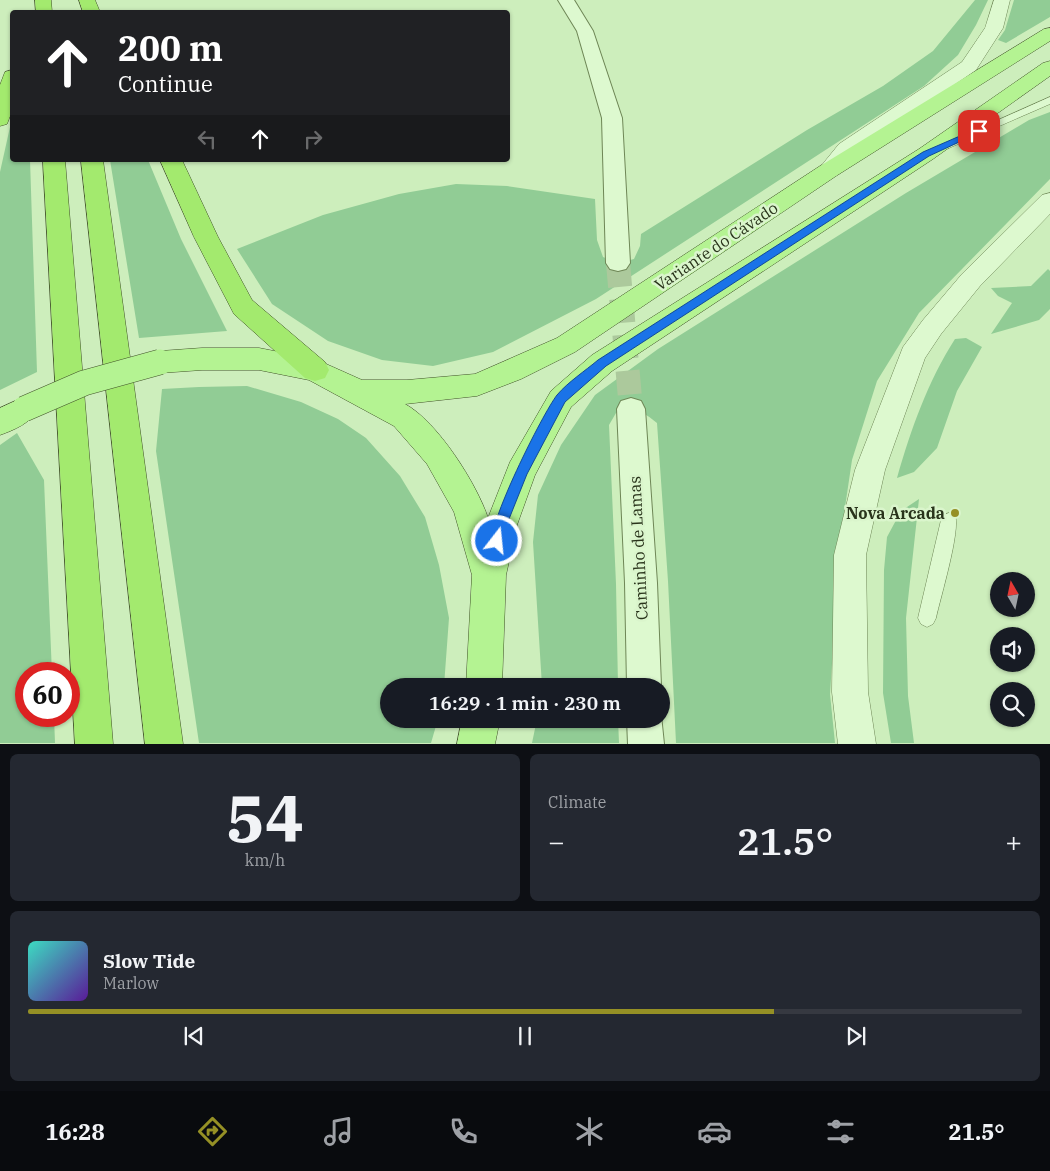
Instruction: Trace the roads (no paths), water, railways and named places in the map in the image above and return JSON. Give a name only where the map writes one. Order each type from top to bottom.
[{"type":"highway","points":[[0,120],[10,83]]},
{"type":"highway","points":[[54,162],[94,744]]},
{"type":"highway","points":[[92,162],[164,744]]},
{"type":"highway","points":[[172,162],[206,237],[243,307],[315,370]]},
{"type":"main road","name":"Variante do Cávado","points":[[359,392],[407,392],[477,385],[566,345],[828,171],[1050,32]]},
{"type":"main road","points":[[485,678],[489,575],[501,524],[522,472],[561,399],[602,363],[926,154],[1050,67]]},
{"type":"main road","points":[[12,416],[84,383],[160,362],[202,359],[259,359],[315,370],[404,417],[438,454],[470,508],[489,575]]},
{"type":"main road","points":[[476,744],[480,728]]},
{"type":"street","points":[[566,0],[585,31],[612,118],[618,263]]},
{"type":"street","points":[[828,171],[846,149],[969,66],[994,28],[1002,0]]},
{"type":"street","points":[[1025,85],[1050,74]]},
{"type":"street","points":[[857,744],[850,692],[850,555],[870,470],[913,356],[932,327],[971,280],[1050,200]]},
{"type":"street","name":"Caminho de Lamas","points":[[630,409],[641,583],[644,678]]},
{"type":"street","points":[[645,728],[646,744]]},
{"type":"lane","points":[[926,154],[1050,100]]},
{"type":"lane","points":[[1015,234],[1050,215]]},
{"type":"lane","points":[[927,618],[949,520]]},
{"type":"tunnel","points":[[618,263],[631,409]]},
{"type":"place","name":"Nova Arcada","points":[[955,513]]}]
